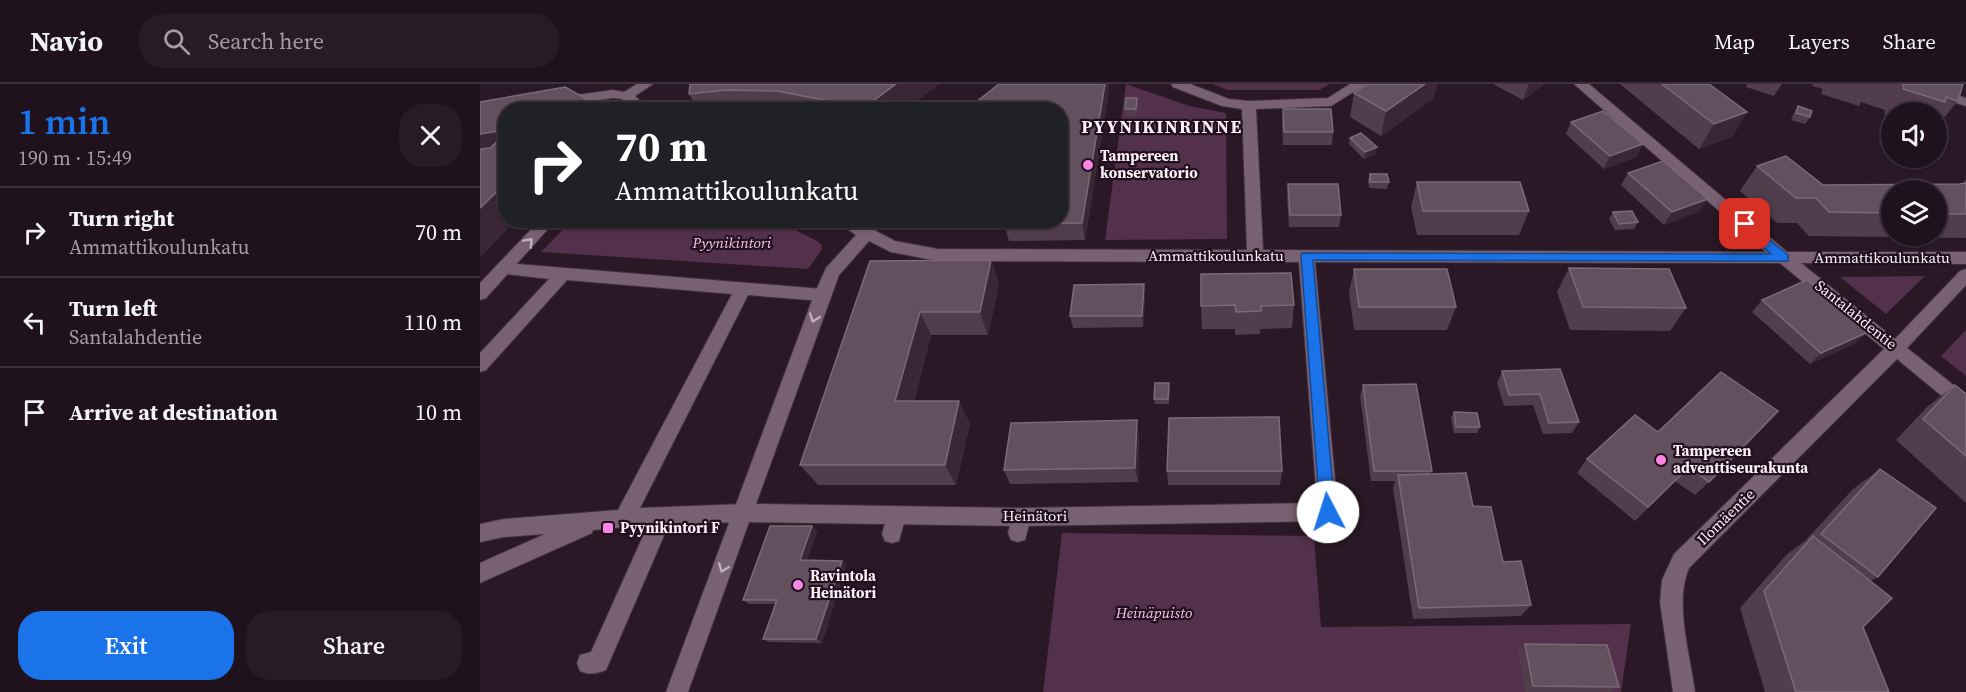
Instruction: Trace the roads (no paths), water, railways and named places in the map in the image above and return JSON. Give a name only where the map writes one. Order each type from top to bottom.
[{"type":"street","points":[[554,102],[595,95],[626,96],[646,84]]},
{"type":"street","points":[[1178,84],[1227,103],[1249,105],[1331,102],[1359,84]]},
{"type":"street","name":"Santalahdentie","points":[[1581,84],[1784,258],[1966,406]]},
{"type":"street","points":[[1908,84],[1966,102]]},
{"type":"street","points":[[626,96],[634,102]]},
{"type":"street","points":[[1249,105],[1255,256]]},
{"type":"street","points":[[480,294],[542,228]]},
{"type":"street","name":"Ammattikoulunkatu","points":[[856,228],[891,246],[938,255],[1966,258]]},
{"type":"street","points":[[677,692],[822,295],[832,272],[866,234]]},
{"type":"street","name":"Heinätori","points":[[480,533],[504,528],[663,515],[743,513],[894,524],[1019,525],[1328,512],[1307,256]]},
{"type":"street","points":[[504,268],[822,295]]},
{"type":"street","points":[[480,365],[563,274]]},
{"type":"street","name":"Ilomäentie","points":[[1684,692],[1671,602],[1673,580],[1681,561],[1897,348],[1966,275]]},
{"type":"street","points":[[624,518],[743,289]]},
{"type":"street","points":[[588,663],[598,662],[663,515]]},
{"type":"street","points":[[480,573],[598,520]]},
{"type":"street","points":[[480,543],[504,528]]},
{"type":"place","name":"Tampereen konservatorio","points":[[1088,165]]},
{"type":"place","name":"Tampereen adventtiseurakunta","points":[[1661,460]]},
{"type":"place","name":"Pyynikintori F","points":[[608,528]]},
{"type":"place","name":"Ravintola Heinätori","points":[[798,585]]},
{"type":"district","name":"PYYNIKINRINNE","points":[[1162,127]]},
{"type":"park label","name":"Pyynikintori","points":[[732,243]]},
{"type":"park label","name":"Heinäpuisto","points":[[1154,613]]}]
